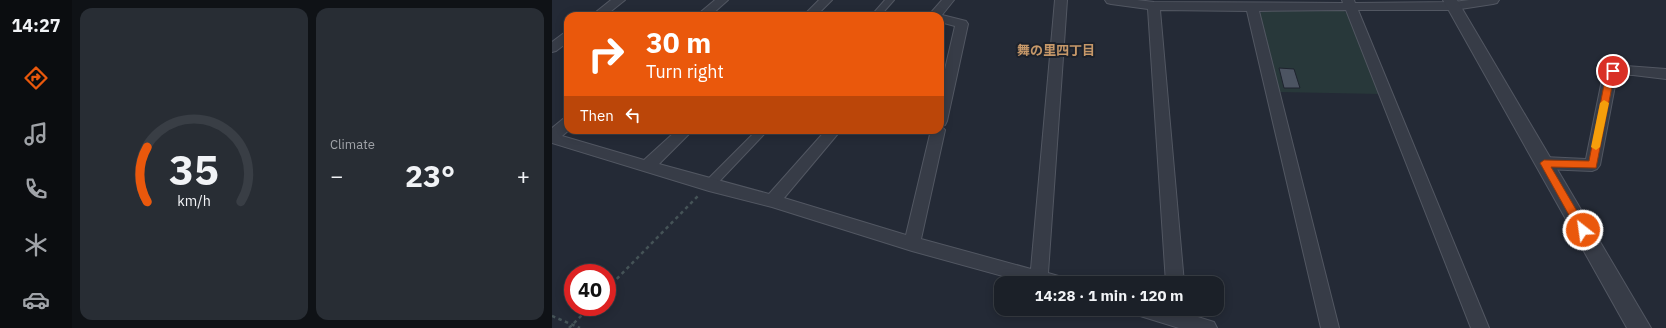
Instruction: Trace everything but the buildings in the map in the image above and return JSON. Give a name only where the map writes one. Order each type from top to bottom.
[{"type":"street","points":[[603,12],[620,0]]},
{"type":"street","points":[[707,12],[722,0]]},
{"type":"street","points":[[813,12],[826,0]]},
{"type":"street","points":[[878,12],[890,0]]},
{"type":"street","points":[[938,12],[948,0]]},
{"type":"street","points":[[1039,276],[1061,0]]},
{"type":"street","points":[[1111,0],[1154,6],[1252,7],[1349,3],[1452,3],[1493,0]]},
{"type":"street","points":[[1349,3],[1480,328]]},
{"type":"street","points":[[1452,3],[1639,328]]},
{"type":"street","points":[[1154,6],[1174,276]]},
{"type":"street","points":[[1252,7],[1330,328]]},
{"type":"street","points":[[944,19],[962,24],[944,103]]},
{"type":"street","points":[[552,48],[564,39]]},
{"type":"street","points":[[1544,163],[1592,165],[1610,75],[1613,71],[1645,71],[1666,74]]},
{"type":"street","points":[[552,137],[564,126]]},
{"type":"street","points":[[647,166],[682,134]]},
{"type":"street","points":[[709,185],[759,134]]},
{"type":"street","points":[[772,201],[831,134]]},
{"type":"street","points":[[912,244],[937,134]]},
{"type":"street","points":[[552,137],[709,185],[772,201],[912,244],[1032,276]]},
{"type":"street","points":[[1167,316],[1208,328]]},
{"type":"path","points":[[616,280],[709,185]]},
{"type":"path","points":[[552,316],[570,326],[580,328]]},
{"type":"path","points":[[570,326],[581,316]]},
{"type":"shaded area","points":[[1342,10],[1347,13],[1380,94],[1279,92],[1260,13],[1263,11]]},
{"type":"slow traffic","points":[[1596,147],[1604,103]]},
{"type":"district","name":"舞の里四丁目","points":[[1056,50]]},
{"type":"route","points":[[1583,230],[1544,163],[1592,165],[1610,75],[1613,71]]}]
